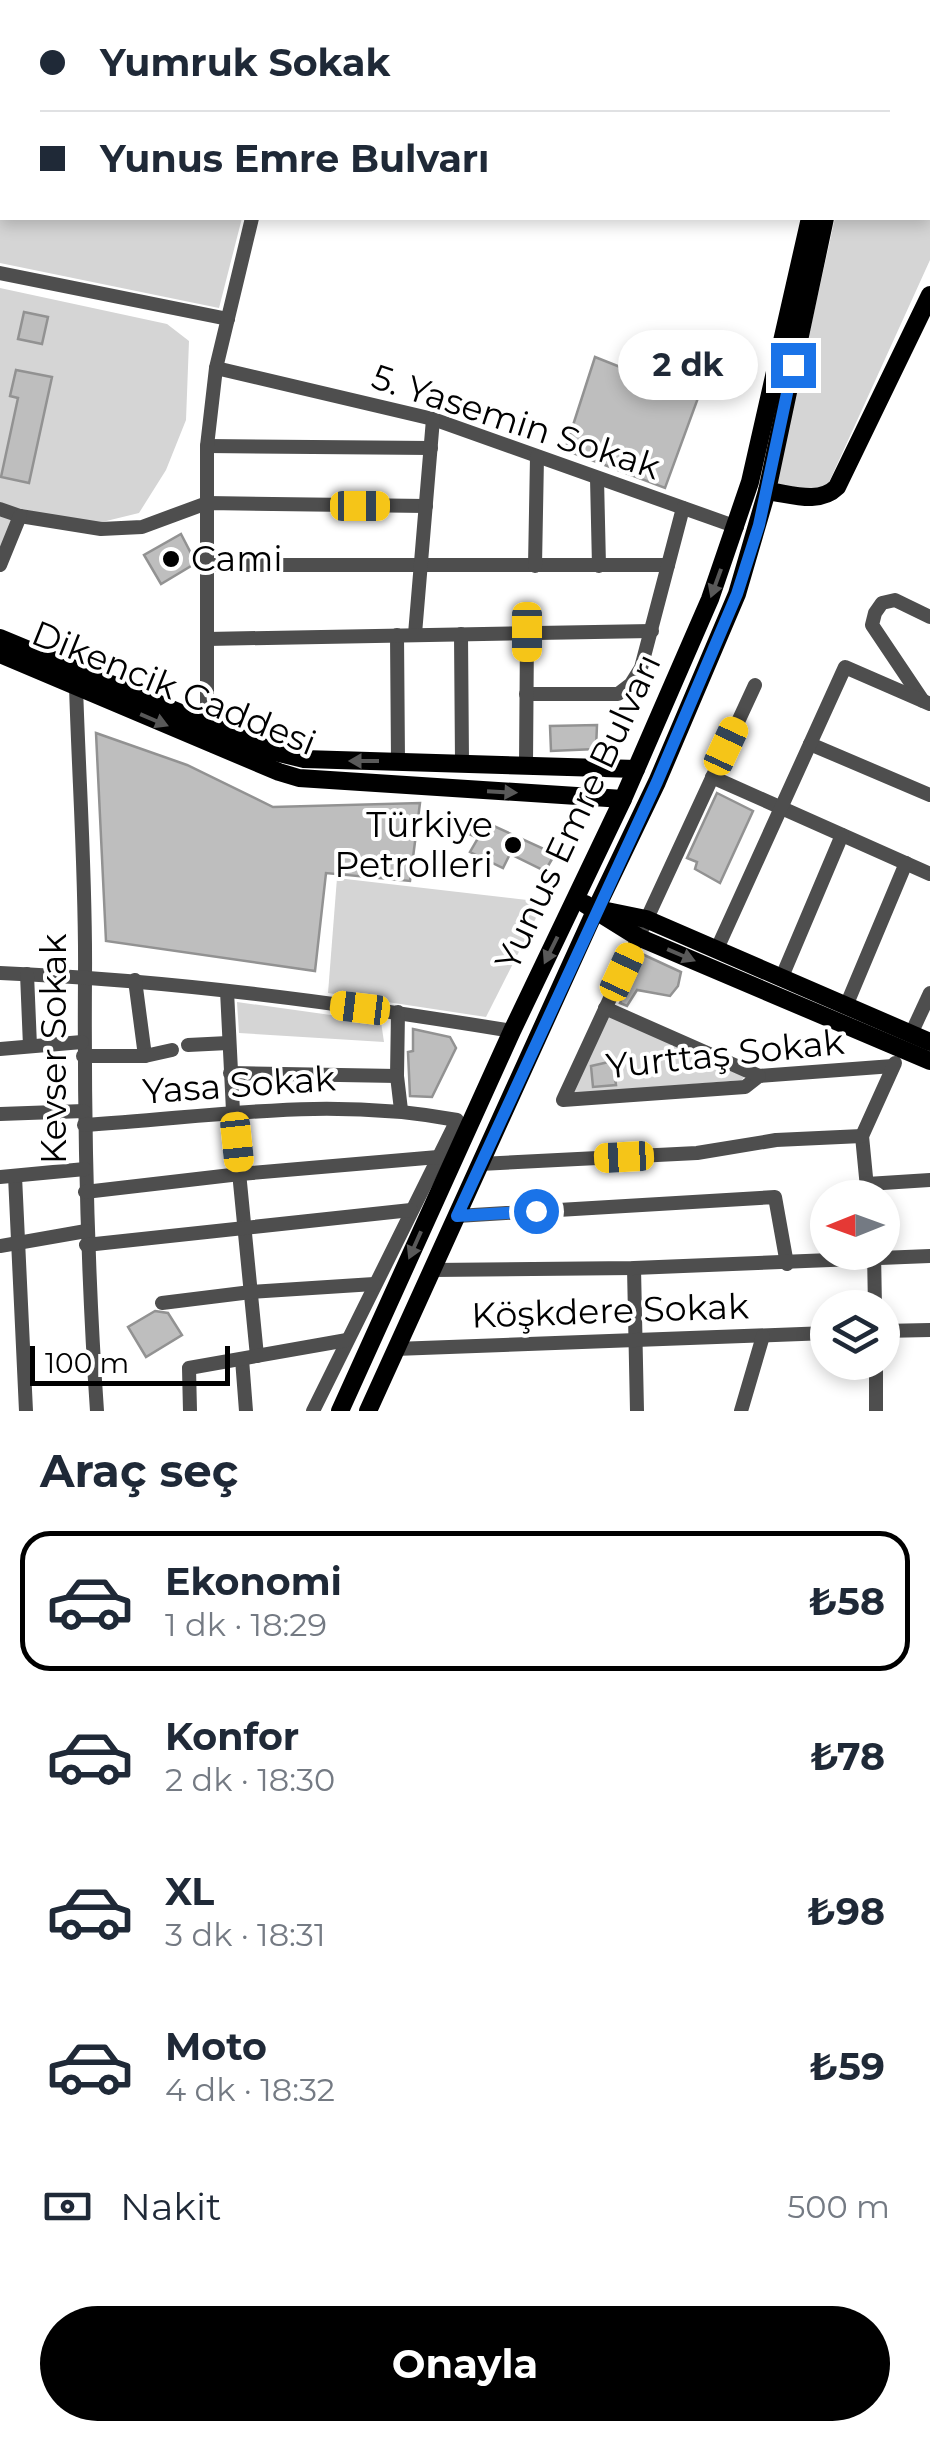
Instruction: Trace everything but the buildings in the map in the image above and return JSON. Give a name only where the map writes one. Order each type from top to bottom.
[{"type":"main road","name":"Yunus Emre Bulvarı","points":[[340,1411],[512,1031],[623,799],[710,599],[750,482],[810,220]]},
{"type":"main road","name":"Yunus Emre Bulvarı","points":[[368,1411],[657,782],[737,594],[767,491],[826,220]]},
{"type":"main road","points":[[767,491],[816,498],[827,497],[837,487],[930,295]]},
{"type":"main road","name":"Dikencik Caddesi","points":[[0,638],[275,752],[304,759],[636,769]]},
{"type":"main road","name":"Dikencik Caddesi","points":[[0,654],[299,778],[623,799]]},
{"type":"main road","points":[[576,900],[638,937],[906,1041],[930,1042]]},
{"type":"main road","points":[[596,909],[646,919],[846,1006],[906,1041],[930,1061]]},
{"type":"street","points":[[207,724],[206,446],[216,368],[252,220]]},
{"type":"street","points":[[0,273],[228,319]]},
{"type":"street","name":"5. Yasemin Sokak","points":[[216,368],[434,420],[736,527]]},
{"type":"street","points":[[416,634],[434,420]]},
{"type":"street","points":[[206,446],[431,448]]},
{"type":"street","points":[[535,566],[537,456]]},
{"type":"street","points":[[597,478],[598,566]]},
{"type":"street","points":[[0,509],[101,529],[142,526],[206,503],[426,506]]},
{"type":"street","points":[[526,694],[618,694],[641,668],[683,508]]},
{"type":"street","points":[[0,565],[20,516]]},
{"type":"street","points":[[207,565],[668,565]]},
{"type":"street","points":[[927,702],[872,625],[882,603],[895,600],[930,617]]},
{"type":"street","points":[[207,638],[652,630]]},
{"type":"street","points":[[526,764],[527,632]]},
{"type":"street","points":[[460,634],[462,762]]},
{"type":"street","points":[[397,635],[398,762]]},
{"type":"street","points":[[716,951],[845,667],[927,702]]},
{"type":"street","points":[[755,684],[605,1008],[759,1076]]},
{"type":"street","name":"Kevser Sokak","points":[[76,686],[85,975],[86,1238],[97,1411]]},
{"type":"street","points":[[810,744],[930,795]]},
{"type":"street","points":[[712,776],[930,874]]},
{"type":"street","points":[[781,980],[842,834]]},
{"type":"street","points":[[846,1006],[906,863]]},
{"type":"street","points":[[0,973],[135,980],[398,1012],[512,1031]]},
{"type":"street","points":[[27,974],[30,1046]]},
{"type":"street","points":[[135,980],[145,1056]]},
{"type":"street","points":[[227,991],[233,1111],[251,1292],[246,1411]]},
{"type":"street","points":[[867,1180],[862,1136],[930,993]]},
{"type":"street","name":"Yurttaş Sokak","points":[[605,1008],[562,1100],[746,1087],[759,1076],[893,1066]]},
{"type":"street","points":[[398,1012],[397,1076],[402,1110]]},
{"type":"street","points":[[188,1045],[228,1043]]},
{"type":"street","points":[[0,1048],[30,1046],[145,1056],[172,1050]]},
{"type":"street","points":[[230,1073],[397,1076]]},
{"type":"street","name":"Yasa Sokak","points":[[0,1114],[158,1120],[313,1106],[402,1110],[457,1120],[438,1157]]},
{"type":"street","points":[[480,1164],[696,1153],[776,1140],[862,1136]]},
{"type":"street","points":[[85,1192],[438,1157]]},
{"type":"street","points":[[313,1411],[438,1157]]},
{"type":"street","points":[[26,1411],[19,1243],[8,1177],[85,1169]]},
{"type":"street","points":[[900,1185],[930,1180]]},
{"type":"street","points":[[457,1216],[774,1197],[787,1264]]},
{"type":"street","points":[[0,1246],[411,1210]]},
{"type":"street","points":[[900,1255],[930,1256]]},
{"type":"street","points":[[432,1270],[810,1262]]},
{"type":"street","points":[[634,1268],[637,1411]]},
{"type":"street","points":[[162,1303],[251,1292],[374,1284]]},
{"type":"street","points":[[900,1331],[930,1330]]},
{"type":"street","name":"Köşkdere Sokak","points":[[396,1349],[810,1334]]},
{"type":"street","points":[[741,1411],[764,1336]]},
{"type":"street","points":[[190,1411],[188,1368],[347,1340]]},
{"type":"street","points":[[876,1380],[876,1411]]},
{"type":"shaded area","points":[[0,220],[241,220],[219,308],[0,263]]},
{"type":"shaded area","points":[[835,220],[930,220],[930,260],[825,491],[775,487]]},
{"type":"shaded area","points":[[0,288],[167,324],[189,341],[186,420],[166,470],[139,513],[98,523],[16,520],[0,559]]},
{"type":"shaded area","points":[[337,878],[544,902],[486,1017],[328,993]]},
{"type":"shaded area","points":[[237,1002],[381,1022],[384,1042],[239,1033]]},
{"type":"shaded area","points":[[608,1014],[745,1076],[742,1080],[571,1094]]},
{"type":"place","name":"Cami","points":[[171,559]]},
{"type":"place","name":"Türkiye Petrolleri","points":[[513,845]]},
{"type":"route","points":[[536,1211],[457,1216],[657,782],[737,594],[759,525],[793,365]]}]
